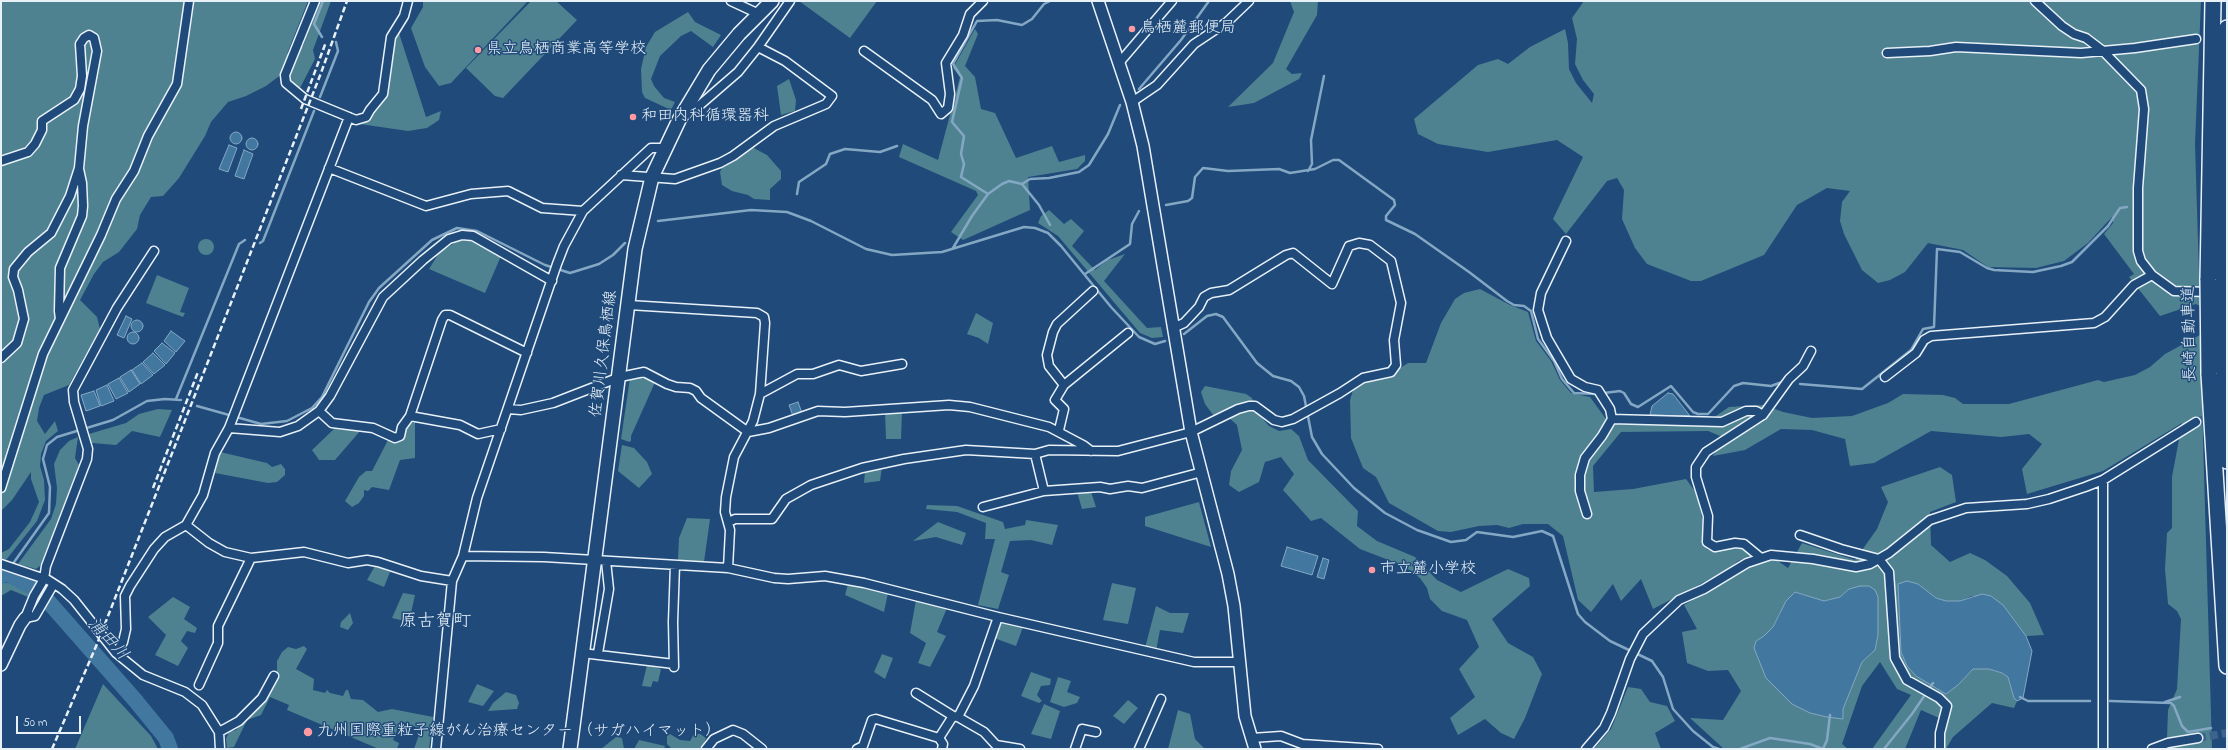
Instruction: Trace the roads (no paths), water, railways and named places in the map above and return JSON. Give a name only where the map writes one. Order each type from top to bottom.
[{"type":"highway","name":"長崎自動車道","points":[[2213,1],[2219,284],[2227,461]]},
{"type":"highway","name":"長崎自動車道","points":[[2227,28],[2219,284],[2209,374],[2227,666]]},
{"type":"main road","name":"佐賀川久保鳥栖線","points":[[570,749],[582,652],[600,560],[636,249],[652,177],[679,120],[709,70],[739,34],[772,1]]},
{"type":"street","points":[[1,488],[43,354],[101,235],[116,199],[134,171],[148,136],[177,84],[189,1]]},
{"type":"street","points":[[315,1],[285,76],[286,83],[305,99],[356,120],[366,117],[383,94],[391,37],[404,16],[408,1]]},
{"type":"street","points":[[731,1],[759,14]]},
{"type":"street","points":[[679,120],[701,104],[738,72],[758,47],[790,1]]},
{"type":"street","points":[[864,51],[932,100],[941,114],[948,108],[950,94],[946,63],[963,35],[970,14],[984,1]]},
{"type":"street","points":[[1098,1],[1132,102],[1143,146],[1191,432],[1228,574],[1234,606],[1245,716],[1255,749]]},
{"type":"street","points":[[1119,63],[1171,1]]},
{"type":"street","points":[[1132,102],[1157,85],[1194,44],[1227,22],[1249,1]]},
{"type":"street","points":[[2035,1],[2062,26],[2074,34],[2086,38],[2103,51],[2135,82],[2141,90],[2143,97],[2136,236],[2142,261],[2152,275],[2174,291],[2219,284]]},
{"type":"street","points":[[1,161],[28,152],[35,144],[42,130],[42,121],[74,100],[80,89],[82,76],[80,44],[84,38],[89,35],[94,38],[97,51],[83,126],[78,168],[70,196],[51,233],[28,252],[14,268],[13,277],[18,290],[24,319],[17,344],[1,358]]},
{"type":"street","points":[[1887,53],[1930,51],[1956,47],[2081,53],[2196,39]]},
{"type":"street","points":[[621,175],[675,179],[720,163],[734,156],[774,126],[826,104],[832,96],[785,61],[758,47]]},
{"type":"street","points":[[116,653],[123,642],[126,629],[124,605],[127,591],[154,549],[165,537],[186,525],[203,495],[215,453],[229,426],[237,406],[349,117]]},
{"type":"street","points":[[436,749],[452,581],[463,556],[477,498],[557,264],[564,246],[583,211],[651,148],[665,148]]},
{"type":"street","points":[[60,319],[58,311],[60,268],[82,216],[82,183],[78,168]]},
{"type":"street","points":[[329,168],[426,206],[471,194],[508,191],[542,208],[583,211]]},
{"type":"street","points":[[229,426],[280,432],[298,426],[319,411],[330,396],[383,297],[423,260],[449,239],[462,235],[473,236],[552,279]]},
{"type":"street","points":[[1566,241],[1541,293],[1538,310],[1547,338],[1571,379],[1585,387],[1601,392],[1612,418]]},
{"type":"street","points":[[729,522],[735,519],[772,519],[786,499],[797,491],[862,468],[904,459],[966,450],[1035,454],[1049,450],[1118,451],[1191,432],[1238,409],[1249,406],[1255,406],[1274,420],[1282,422],[1317,405],[1363,378],[1392,372],[1396,365],[1394,340],[1401,303],[1396,276],[1391,262],[1370,245],[1359,243],[1349,246],[1332,284],[1293,253],[1286,255],[1229,290],[1211,293],[1204,297],[1199,307],[1184,323],[1173,328]]},
{"type":"street","points":[[1,665],[20,625],[26,618],[39,586],[44,579],[46,566],[87,459],[86,443],[74,402],[73,390],[117,308],[154,251]]},
{"type":"street","points":[[1885,377],[1916,353],[1924,340],[1931,336],[2094,324],[2105,317],[2134,285],[2152,275]]},
{"type":"street","points":[[1064,385],[1049,366],[1047,355],[1053,332],[1057,324],[1093,292]]},
{"type":"street","points":[[629,305],[757,313],[764,317],[766,323],[760,394],[748,432],[734,457],[731,468],[725,512],[729,522],[728,568]]},
{"type":"street","points":[[319,411],[332,423],[373,428],[395,438],[400,436],[402,427],[410,416],[442,320],[445,316],[450,315],[527,353]]},
{"type":"street","points":[[1059,430],[1064,415],[1064,409],[1055,400],[1064,385],[1128,333]]},
{"type":"street","points":[[1761,558],[1744,544],[1735,543],[1715,547],[1707,542],[1708,516],[1696,477],[1696,467],[1706,452],[1763,414],[1789,379],[1803,366],[1811,351]]},
{"type":"street","points":[[760,394],[796,374],[813,374],[839,365],[862,372],[902,364]]},
{"type":"street","points":[[508,409],[521,410],[553,403],[620,377],[644,372],[676,387],[690,388],[748,432],[770,428],[818,411],[845,412],[949,405],[970,407],[1059,430],[1091,451]]},
{"type":"street","points":[[1612,418],[1722,422],[1746,411],[1756,411],[1763,414]]},
{"type":"street","points":[[410,416],[460,425],[478,434],[501,429]]},
{"type":"street","points":[[1587,514],[1580,491],[1580,475],[1585,458],[1602,436],[1612,418]]},
{"type":"street","points":[[1586,749],[1604,728],[1636,645],[1643,634],[1679,600],[1761,558],[1771,555],[1812,559],[1856,567],[1870,564],[1879,559],[1930,520],[1966,508],[2027,504],[2049,499],[2103,480],[2196,422]]},
{"type":"street","points":[[1035,454],[1044,491]]},
{"type":"street","points":[[983,507],[1044,491],[1100,487],[1110,489],[1128,486],[1142,488],[1202,472]]},
{"type":"street","points":[[2103,480],[2103,749]]},
{"type":"street","points":[[186,525],[209,543],[225,552],[251,558],[304,552],[348,563],[367,560],[378,562],[421,576],[452,581]]},
{"type":"street","points":[[1800,535],[1841,549],[1879,559],[1889,572],[1895,658],[1904,676],[1919,687],[1933,694],[1947,706],[1940,733],[1940,749]]},
{"type":"street","points":[[463,556],[600,560],[728,568],[774,578],[788,579],[825,576],[864,583],[998,617],[1194,662],[1239,662]]},
{"type":"street","points":[[199,685],[218,643],[218,626],[251,558]]},
{"type":"street","points":[[598,653],[609,589],[600,560]]},
{"type":"street","points":[[1,564],[44,579],[62,589],[74,600],[116,653],[147,678],[193,697],[210,714],[219,732],[220,749]]},
{"type":"street","points":[[582,652],[598,653],[674,665],[673,622],[675,565]]},
{"type":"street","points":[[26,618],[35,616],[43,600],[50,593],[54,584]]},
{"type":"street","points":[[939,738],[956,717],[974,686],[998,617]]},
{"type":"street","points":[[219,732],[239,721],[262,698],[274,676]]},
{"type":"street","points":[[916,693],[984,732],[996,745],[1020,749]]},
{"type":"street","points":[[1139,749],[1161,699]]},
{"type":"street","points":[[857,749],[863,746],[872,720],[876,718],[939,738],[943,744],[942,749]]},
{"type":"street","points":[[1075,749],[1082,729],[1096,732]]},
{"type":"street","points":[[706,749],[714,738],[733,730],[743,734],[762,749]]},
{"type":"street","points":[[1252,738],[1281,736],[1302,744],[1378,749]]},
{"type":"street","points":[[2152,749],[2168,743],[2198,738]]},
{"type":"water","points":[[236,132],[240,134],[242,138],[240,142],[236,144],[232,142],[230,138],[232,134]]},
{"type":"water","points":[[250,138],[254,138],[258,144],[254,150],[250,150],[246,146],[246,142]]},
{"type":"water","points":[[229,145],[237,148],[228,172],[219,169]]},
{"type":"water","points":[[244,150],[253,154],[244,179],[235,176]]},
{"type":"water","points":[[126,316],[132,319],[124,338],[117,335]]},
{"type":"water","points":[[135,320],[139,320],[143,326],[139,332],[135,332],[131,328],[131,324]]},
{"type":"water","points":[[171,331],[185,341],[176,352],[164,341]]},
{"type":"water","points":[[131,332],[135,332],[139,338],[135,344],[131,344],[127,340],[127,336]]},
{"type":"water","points":[[162,343],[175,353],[166,364],[154,351]]},
{"type":"water","points":[[153,353],[165,365],[154,374],[143,362]]},
{"type":"water","points":[[142,363],[153,375],[141,384],[132,370]]},
{"type":"water","points":[[131,370],[140,384],[129,392],[120,377]]},
{"type":"water","points":[[119,378],[128,393],[116,399],[108,384]]},
{"type":"water","points":[[107,385],[114,401],[101,406],[96,390]]},
{"type":"water","points":[[94,391],[100,406],[86,411],[81,395]]},
{"type":"water","points":[[1668,393],[1673,394],[1690,416],[1650,415],[1652,406]]},
{"type":"water","points":[[798,402],[802,413],[793,416],[789,405]]},
{"type":"water","points":[[1287,547],[1318,556],[1312,575],[1281,566]]},
{"type":"water","points":[[1323,558],[1329,560],[1324,579],[1317,577]]},
{"type":"water","points":[[1907,581],[1918,584],[1936,598],[1946,601],[1960,601],[1982,594],[1991,596],[2003,605],[2026,636],[2032,651],[2023,698],[2017,701],[2014,698],[2008,677],[2002,673],[1989,669],[1973,669],[1958,685],[1946,694],[1916,676],[1907,666],[1901,652],[1898,584]]},
{"type":"water","points":[[1860,586],[1869,586],[1875,590],[1878,597],[1878,635],[1875,650],[1862,662],[1843,709],[1843,719],[1810,713],[1792,704],[1766,678],[1754,648],[1756,641],[1764,636],[1773,627],[1786,601],[1795,592],[1824,601],[1840,597],[1849,589]]},
{"type":"waterway","points":[[322,37],[314,24],[323,1]]},
{"type":"waterway","points":[[988,194],[961,177],[964,164],[961,154],[964,136],[952,122],[962,78],[953,64],[977,21],[997,20],[1022,25],[1032,19],[1044,4],[1050,1]]},
{"type":"waterway","points":[[1139,89],[1181,40],[1209,1]]},
{"type":"waterway","points":[[320,97],[338,51],[336,42]]},
{"type":"waterway","points":[[1308,171],[1312,164],[1311,140],[1324,76]]},
{"type":"waterway","points":[[953,248],[972,216],[988,194],[1002,184],[1009,181],[1022,184],[1030,179],[1049,178],[1079,172],[1089,165],[1108,134],[1120,105]]},
{"type":"waterway","points":[[260,243],[263,241],[314,111]]},
{"type":"waterway","points":[[797,194],[799,182],[826,164],[830,154],[845,149],[880,152],[897,146]]},
{"type":"waterway","points":[[1166,205],[1188,201],[1192,198],[1195,177],[1203,168],[1228,171],[1279,169],[1290,173],[1315,169],[1333,160],[1339,160],[1394,200],[1395,205],[1386,216],[1386,220],[1415,234],[1507,301],[1514,305],[1524,306],[1531,311],[1538,339],[1554,361],[1562,379],[1574,393],[1596,394],[1620,391],[1624,393],[1631,404],[1638,407],[1671,386],[1693,412],[1698,414],[1708,414],[1734,386],[1743,383],[1771,386],[1782,382]]},
{"type":"waterway","points":[[1022,184],[1039,205],[1050,225]]},
{"type":"waterway","points":[[1800,384],[1862,389],[1911,350],[1923,329],[1934,327],[1937,249],[1960,252],[1987,268],[1994,270],[2033,272],[2061,266],[2072,262],[2108,226],[2120,208],[2127,207]]},
{"type":"waterway","points":[[658,221],[751,210],[787,212],[811,221],[866,249],[892,255],[942,252],[1024,227],[1035,228],[1048,233],[1061,246],[1111,307],[1139,337],[1155,344],[1165,341]]},
{"type":"waterway","points":[[1085,274],[1130,244],[1132,224],[1139,211]]},
{"type":"waterway","points":[[197,406],[261,424],[287,421],[312,408],[322,397],[369,302],[379,288],[432,240],[457,228],[477,231],[545,265],[570,273],[599,264],[613,255],[625,243]]},
{"type":"waterway","points":[[176,399],[239,244],[245,240]]},
{"type":"waterway","points":[[1184,334],[1207,316],[1216,314],[1223,317],[1257,363],[1273,376],[1291,381],[1299,387],[1304,396],[1312,437],[1322,454],[1354,488],[1385,513],[1417,530],[1451,542],[1466,540],[1477,532],[1513,537],[1542,531],[1553,536],[1578,614],[1585,622],[1610,641],[1652,661],[1663,677],[1673,709],[1693,731],[1713,747],[1719,749]]},
{"type":"waterway","points":[[12,565],[49,513],[50,487],[43,459],[47,445],[57,437],[113,420],[147,401],[165,399],[181,400]]},
{"type":"waterway","name":"浦田川","points":[[5,573],[9,569]]},
{"type":"waterway","name":"浦田川","points":[[1,576],[5,573],[8,574],[39,591],[135,700],[166,738],[170,749]]},
{"type":"waterway","points":[[1884,749],[1912,714],[1933,683]]},
{"type":"waterway","points":[[2020,697],[2028,701],[2090,701]]},
{"type":"waterway","points":[[2165,702],[2180,697]]},
{"type":"waterway","points":[[2110,701],[2171,703],[2174,706],[2182,726],[2188,732],[2211,728]]},
{"type":"waterway","points":[[1823,749],[1827,740],[1830,715]]},
{"type":"waterway","points":[[1740,749],[1770,738],[1810,744],[1823,749]]},
{"type":"tunnel","points":[[2196,422],[2215,416]]},
{"type":"tunnel","points":[[2198,738],[2227,733]]},
{"type":"railway","points":[[52,749],[97,644],[321,73],[347,1]]},
{"type":"railway","points":[[301,109],[326,42]]},
{"type":"railway","points":[[153,488],[198,372]]},
{"type":"place","name":"鳥栖麓郵便局","points":[[1132,29]]},
{"type":"place","name":"県立鳥栖商業高等学校","points":[[478,50]]},
{"type":"place","name":"和田内科循環器科","points":[[633,117]]},
{"type":"place","name":"市立麓小学校","points":[[1372,570]]},
{"type":"place","name":"九州国際重粒子線がん治療センター （サガハイマット）","points":[[308,732]]},
{"type":"district","name":"原古賀町","points":[[435,623]]}]
